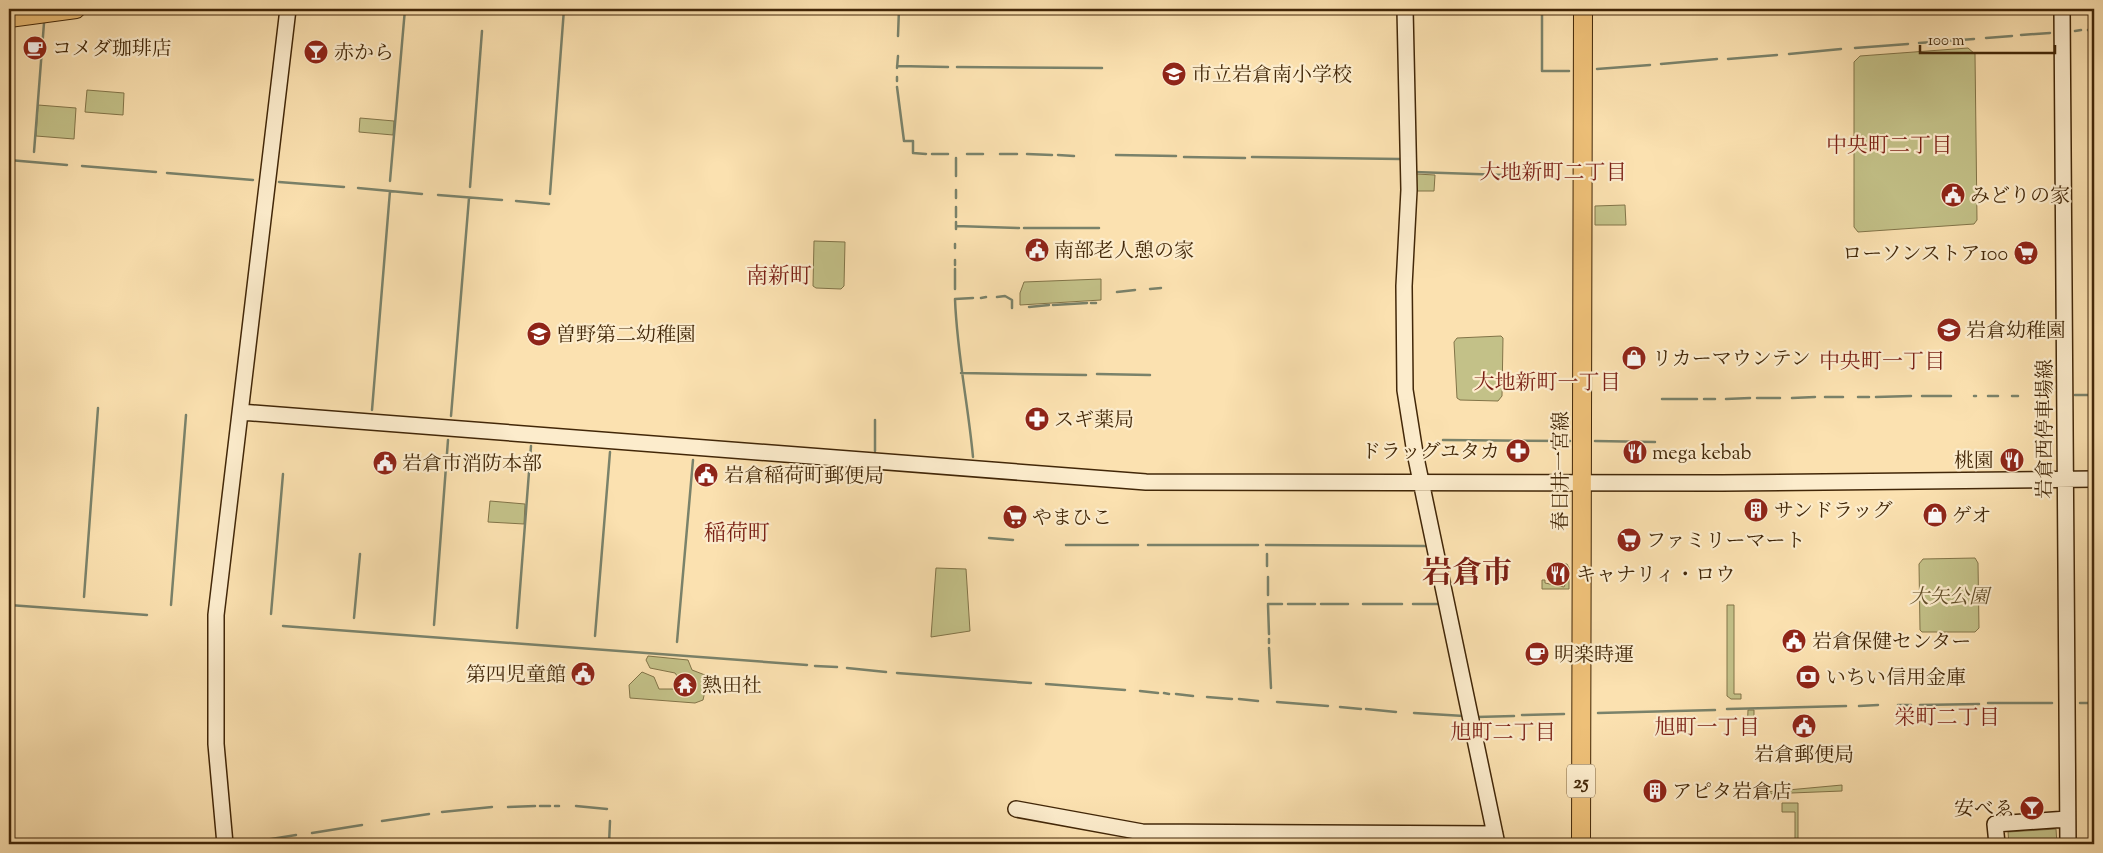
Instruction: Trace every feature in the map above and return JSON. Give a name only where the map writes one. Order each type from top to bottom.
[{"type":"main road","points":[[9,18],[76,9]]},
{"type":"main road","name":"春日井一宮線","points":[[1580,844],[1583,9]]},
{"type":"street","points":[[225,844],[217,766],[214,691],[216,614],[288,9]]},
{"type":"street","points":[[1016,809],[1142,832],[1496,839],[1422,484],[1405,390],[1404,286],[1409,190],[1405,9]]},
{"type":"street","name":"岩倉西停車場線","points":[[2062,9],[2068,844]]},
{"type":"street","points":[[241,412],[1146,482],[1422,484],[2094,479]]},
{"type":"street","points":[[1997,844],[1995,824],[2067,820]]},
{"type":"green space","points":[[1968,48],[1975,54],[1977,220],[1974,224],[1858,232],[1854,227],[1854,62],[1860,56]]},
{"type":"green space","points":[[87,90],[124,93],[123,115],[85,112]]},
{"type":"green space","points":[[38,105],[76,108],[74,139],[36,136]]},
{"type":"green space","points":[[360,118],[394,121],[393,135],[359,132]]},
{"type":"green space","points":[[1416,174],[1435,175],[1434,191],[1416,191]]},
{"type":"green space","points":[[1625,205],[1626,225],[1595,225],[1595,206]]},
{"type":"green space","points":[[814,241],[845,242],[844,286],[841,289],[816,288],[813,286]]},
{"type":"green space","points":[[1101,279],[1101,300],[1020,305],[1020,293],[1024,282]]},
{"type":"green space","points":[[1501,336],[1503,338],[1502,396],[1498,401],[1460,400],[1457,398],[1454,342],[1457,338]]},
{"type":"green space","points":[[490,501],[525,504],[524,524],[488,522]]},
{"type":"green space","name":"大矢公園","points":[[1975,558],[1978,563],[1979,628],[1975,632],[1922,632],[1920,630],[1919,564],[1923,559]]},
{"type":"green space","points":[[1562,564],[1567,564],[1569,568],[1569,589],[1542,589],[1542,580],[1545,580],[1545,583],[1564,587],[1568,578],[1566,577],[1567,569],[1562,568]]},
{"type":"green space","points":[[936,568],[966,569],[970,631],[931,637]]},
{"type":"green space","points":[[1727,605],[1734,605],[1734,694],[1741,694],[1741,699],[1731,699],[1727,696]]},
{"type":"green space","points":[[648,656],[688,660],[692,670],[705,675],[706,687],[703,700],[695,703],[630,698],[629,685],[642,672],[654,677],[659,689],[689,689],[689,681],[680,680],[675,673],[650,668],[646,660]]},
{"type":"green space","points":[[1748,710],[1754,710],[1754,735],[1747,735]]},
{"type":"green space","points":[[1842,785],[1842,791],[1766,794],[1766,792]]},
{"type":"green space","points":[[1782,803],[1798,803],[1798,844],[1795,844],[1795,812],[1782,812]]},
{"type":"green space","points":[[2056,829],[2057,844],[2009,844],[2008,832]]},
{"type":"green space","points":[[1287,837],[1354,839],[1359,844],[1284,844]]},
{"type":"waterway","points":[[390,181],[405,9]]},
{"type":"waterway","points":[[550,194],[564,9]]},
{"type":"waterway","points":[[898,36],[899,9]]},
{"type":"waterway","points":[[1542,9],[1542,71],[1569,71]]},
{"type":"waterway","points":[[34,152],[44,23]]},
{"type":"waterway","points":[[2075,31],[2081,30]]},
{"type":"waterway","points":[[470,187],[482,31]]},
{"type":"waterway","points":[[2021,35],[2050,33]]},
{"type":"waterway","points":[[1986,38],[2012,36]]},
{"type":"waterway","points":[[1919,43],[1974,39]]},
{"type":"waterway","points":[[1855,48],[1908,44]]},
{"type":"waterway","points":[[1789,54],[1841,49]]},
{"type":"waterway","points":[[1728,59],[1777,55]]},
{"type":"waterway","points":[[897,68],[898,56]]},
{"type":"waterway","points":[[1661,64],[1717,59]]},
{"type":"waterway","points":[[1597,69],[1650,65]]},
{"type":"waterway","points":[[897,66],[948,67]]},
{"type":"waterway","points":[[957,67],[1102,68]]},
{"type":"waterway","points":[[897,87],[904,141],[913,141],[913,153],[926,154]]},
{"type":"waterway","points":[[932,154],[948,154]]},
{"type":"waterway","points":[[967,154],[983,154]]},
{"type":"waterway","points":[[1000,154],[1017,154]]},
{"type":"waterway","points":[[1027,154],[1052,155]]},
{"type":"waterway","points":[[1058,155],[1074,156]]},
{"type":"waterway","points":[[1116,155],[1176,156]]},
{"type":"waterway","points":[[1184,157],[1245,158]]},
{"type":"waterway","points":[[1252,157],[1400,159]]},
{"type":"waterway","points":[[956,158],[956,176]]},
{"type":"waterway","points":[[9,160],[67,165]]},
{"type":"waterway","points":[[82,166],[156,172]]},
{"type":"waterway","points":[[1414,172],[1505,175]]},
{"type":"waterway","points":[[167,173],[253,180]]},
{"type":"waterway","points":[[279,182],[344,187]]},
{"type":"waterway","points":[[358,188],[422,194]]},
{"type":"waterway","points":[[956,190],[956,198]]},
{"type":"waterway","points":[[372,410],[390,191]]},
{"type":"waterway","points":[[438,195],[502,200]]},
{"type":"waterway","points":[[451,416],[469,198]]},
{"type":"waterway","points":[[516,201],[549,204]]},
{"type":"waterway","points":[[956,207],[956,217]]},
{"type":"waterway","points":[[956,222],[956,229]]},
{"type":"waterway","points":[[956,226],[1019,228]]},
{"type":"waterway","points":[[1024,228],[1099,228]]},
{"type":"waterway","points":[[955,260],[955,265]]},
{"type":"waterway","points":[[955,269],[955,289]]},
{"type":"waterway","points":[[1150,289],[1161,288]]},
{"type":"waterway","points":[[1117,292],[1135,290]]},
{"type":"waterway","points":[[997,297],[1005,296],[1012,300],[1012,308]]},
{"type":"waterway","points":[[981,298],[986,297]]},
{"type":"waterway","points":[[973,298],[955,299],[958,339],[973,457]]},
{"type":"waterway","points":[[1053,305],[1087,303]]},
{"type":"waterway","points":[[1091,303],[1096,303]]},
{"type":"waterway","points":[[1029,307],[1049,305]]},
{"type":"waterway","points":[[961,373],[1086,375]]},
{"type":"waterway","points":[[1097,374],[1150,375]]},
{"type":"waterway","points":[[2075,395],[2094,395]]},
{"type":"waterway","points":[[1876,397],[1911,396]]},
{"type":"waterway","points":[[1922,396],[1951,396]]},
{"type":"waterway","points":[[1988,396],[1998,396]]},
{"type":"waterway","points":[[2012,396],[2018,396]]},
{"type":"waterway","points":[[1792,398],[1815,397]]},
{"type":"waterway","points":[[1825,397],[1843,397]]},
{"type":"waterway","points":[[1858,397],[1869,397]]},
{"type":"waterway","points":[[1726,399],[1750,398]]},
{"type":"waterway","points":[[1757,398],[1780,398]]},
{"type":"waterway","points":[[1662,399],[1697,399]]},
{"type":"waterway","points":[[1704,399],[1715,399]]},
{"type":"waterway","points":[[84,597],[98,408]]},
{"type":"waterway","points":[[171,605],[186,415]]},
{"type":"waterway","points":[[875,420],[875,451]]},
{"type":"waterway","points":[[434,625],[448,440]]},
{"type":"waterway","points":[[1443,440],[1570,441]]},
{"type":"waterway","points":[[1595,441],[1655,442]]},
{"type":"waterway","points":[[517,628],[531,446]]},
{"type":"waterway","points":[[595,636],[610,452]]},
{"type":"waterway","points":[[677,642],[693,460]]},
{"type":"waterway","points":[[271,614],[283,474]]},
{"type":"waterway","points":[[989,538],[1013,540]]},
{"type":"waterway","points":[[1066,545],[1138,545]]},
{"type":"waterway","points":[[1148,545],[1258,545]]},
{"type":"waterway","points":[[1266,545],[1427,546]]},
{"type":"waterway","points":[[354,618],[360,554]]},
{"type":"waterway","points":[[1267,554],[1267,566]]},
{"type":"waterway","points":[[1268,577],[1268,595]]},
{"type":"waterway","points":[[1268,604],[1282,604]]},
{"type":"waterway","points":[[1288,604],[1315,604]]},
{"type":"waterway","points":[[1321,604],[1348,604]]},
{"type":"waterway","points":[[1363,604],[1402,604]]},
{"type":"waterway","points":[[1413,604],[1438,604]]},
{"type":"waterway","points":[[9,605],[147,615]]},
{"type":"waterway","points":[[1268,605],[1269,634]]},
{"type":"waterway","points":[[283,626],[807,665]]},
{"type":"waterway","points":[[1269,648],[1271,688]]},
{"type":"waterway","points":[[815,666],[837,667]]},
{"type":"waterway","points":[[847,668],[886,672]]},
{"type":"waterway","points":[[897,673],[1031,683]]},
{"type":"waterway","points":[[1046,684],[1125,690]]},
{"type":"waterway","points":[[1140,691],[1158,693]]},
{"type":"waterway","points":[[1164,693],[1169,694]]},
{"type":"waterway","points":[[1176,694],[1193,696]]},
{"type":"waterway","points":[[1207,697],[1232,699]]},
{"type":"waterway","points":[[1239,699],[1258,701]]},
{"type":"waterway","points":[[1277,702],[1328,706]]},
{"type":"waterway","points":[[1988,703],[2052,703]]},
{"type":"waterway","points":[[2080,703],[2094,703]]},
{"type":"waterway","points":[[1920,705],[1979,704]]},
{"type":"waterway","points":[[1859,706],[1878,705]]},
{"type":"waterway","points":[[1898,705],[1911,705]]},
{"type":"waterway","points":[[1727,709],[1846,706]]},
{"type":"waterway","points":[[1340,707],[1361,709]]},
{"type":"waterway","points":[[1366,709],[1396,712]]},
{"type":"waterway","points":[[1598,713],[1715,710]]},
{"type":"waterway","points":[[1414,713],[1464,716]]},
{"type":"waterway","points":[[1522,715],[1564,714]]},
{"type":"waterway","points":[[1476,717],[1514,716]]},
{"type":"waterway","points":[[508,807],[535,806]]},
{"type":"waterway","points":[[540,806],[550,806]]},
{"type":"waterway","points":[[576,806],[607,809]]},
{"type":"waterway","points":[[442,812],[492,807]]},
{"type":"waterway","points":[[382,821],[429,814]]},
{"type":"waterway","points":[[609,844],[610,821]]},
{"type":"waterway","points":[[312,833],[362,825]]},
{"type":"waterway","points":[[247,843],[296,835]]},
{"type":"place","name":"コメダ珈琲店","points":[[35,48]]},
{"type":"place","name":"赤から","points":[[316,52]]},
{"type":"place","name":"市立岩倉南小学校","points":[[1174,74]]},
{"type":"place","name":"みどりの家","points":[[1953,195]]},
{"type":"place","name":"南部老人憩の家","points":[[1037,250]]},
{"type":"place","name":"ローソンストア100","points":[[2026,253]]},
{"type":"place","name":"岩倉幼稚園","points":[[1949,330]]},
{"type":"place","name":"曽野第二幼稚園","points":[[539,334]]},
{"type":"place","name":"リカーマウンテン","points":[[1634,358]]},
{"type":"place","name":"スギ薬局","points":[[1037,419]]},
{"type":"place","name":"ドラッグユタカ","points":[[1518,451]]},
{"type":"place","name":"mega kebab","points":[[1635,452]]},
{"type":"place","name":"桃園","points":[[2012,460]]},
{"type":"place","name":"岩倉市消防本部","points":[[385,463]]},
{"type":"place","name":"岩倉稲荷町郵便局","points":[[706,475]]},
{"type":"place","name":"サンドラッグ","points":[[1756,510]]},
{"type":"place","name":"ゲオ","points":[[1935,515]]},
{"type":"place","name":"やまひこ","points":[[1015,517]]},
{"type":"place","name":"ファミリーマート","points":[[1629,540]]},
{"type":"place","name":"キャナリィ・ロウ","points":[[1558,574]]},
{"type":"place","name":"岩倉保健センター","points":[[1794,641]]},
{"type":"place","name":"明楽時運","points":[[1537,654]]},
{"type":"place","name":"第四児童館","points":[[583,674]]},
{"type":"place","name":"いちい信用金庫","points":[[1808,677]]},
{"type":"place","name":"熱田社","points":[[685,685]]},
{"type":"place","name":"岩倉郵便局","points":[[1804,726]]},
{"type":"place","name":"アピタ岩倉店","points":[[1655,791]]},
{"type":"place","name":"安べゑ","points":[[2032,808]]},
{"type":"district","name":"中央町二丁目","points":[[1889,145]]},
{"type":"district","name":"大地新町二丁目","points":[[1553,172]]},
{"type":"district","name":"南新町","points":[[779,275]]},
{"type":"district","name":"中央町一丁目","points":[[1882,361]]},
{"type":"district","name":"大地新町一丁目","points":[[1547,382]]},
{"type":"district","name":"稲荷町","points":[[737,532]]},
{"type":"district","name":"岩倉市","points":[[1467,572]]},
{"type":"district","name":"栄町二丁目","points":[[1947,717]]},
{"type":"district","name":"旭町一丁目","points":[[1707,727]]},
{"type":"district","name":"旭町二丁目","points":[[1503,732]]}]
